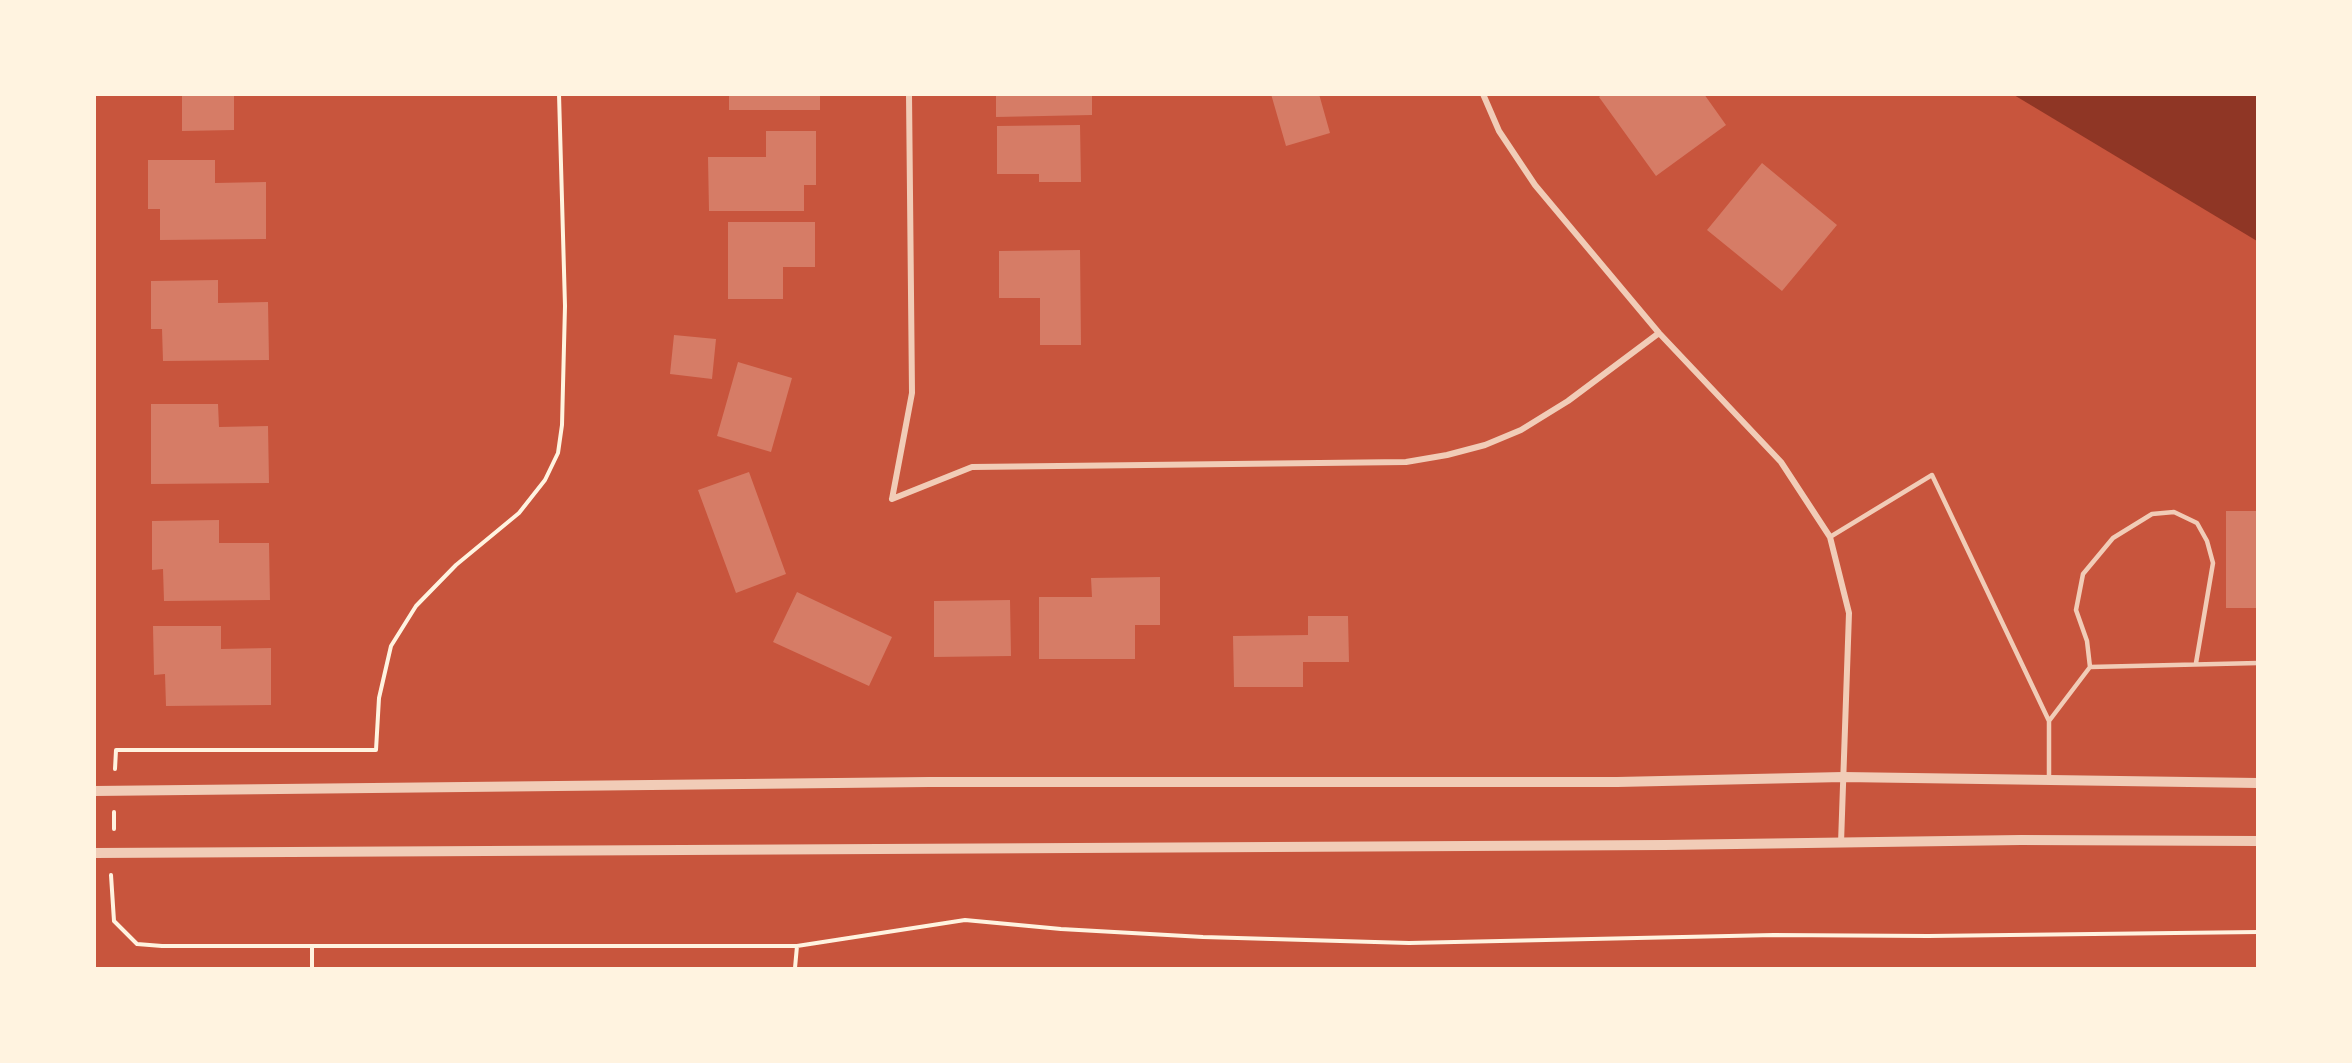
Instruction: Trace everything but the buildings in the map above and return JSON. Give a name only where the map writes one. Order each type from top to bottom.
[{"type":"street","points":[[909,94],[912,393],[892,499],[972,467],[1407,462],[1447,455],[1485,445],[1521,430],[1568,400],[1659,333]]},
{"type":"street","points":[[1483,94],[1499,131],[1535,185],[1659,333],[1781,462],[1830,537],[1849,613],[1841,843]]},
{"type":"street","points":[[94,790],[929,782],[1617,782],[1843,777],[2258,783]]},
{"type":"street","points":[[94,854],[2258,841]]},
{"type":"lane","points":[[1830,537],[1932,475],[2049,721],[2049,780]]},
{"type":"lane","points":[[2049,721],[2090,667],[2086,641],[2076,610],[2083,574],[2113,538],[2152,514],[2174,512],[2197,523],[2207,541],[2213,563],[2196,663]]},
{"type":"lane","points":[[2090,667],[2258,663]]},
{"type":"path","points":[[116,750],[376,750],[379,698],[391,646],[416,606],[456,565],[519,513],[545,480],[558,453],[562,424],[565,306],[559,94]]},
{"type":"path","points":[[111,880],[114,921],[137,944],[312,947],[797,946],[965,920],[1061,929],[1203,937],[1409,943],[1774,935],[1929,936],[2258,932]]},
{"type":"path","points":[[795,969],[797,946]]},
{"type":"path","points":[[312,947],[312,969]]},
{"type":"shaded area","points":[[2014,95],[2257,95],[2257,241]]}]
